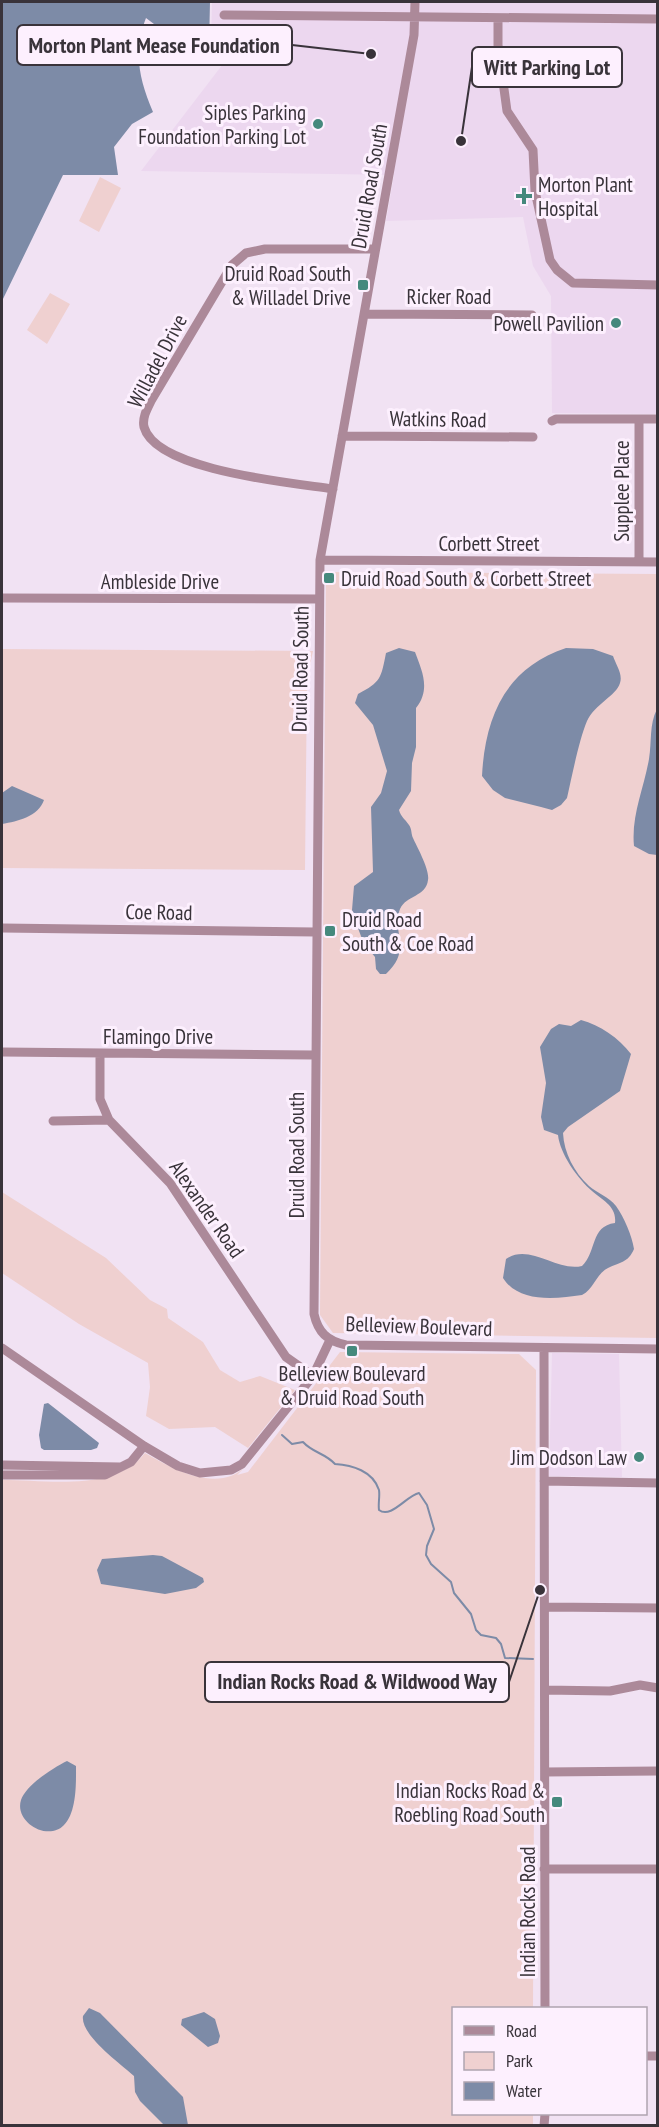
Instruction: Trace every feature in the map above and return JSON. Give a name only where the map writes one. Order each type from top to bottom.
[{"type":"street","name":"Druid Road South","points":[[330,1340],[317,1328],[314,1314],[314,1055],[320,560],[416,17],[415,2]]},
{"type":"street","points":[[224,15],[657,19]]},
{"type":"street","points":[[498,18],[498,45],[507,111],[533,150],[535,191],[550,260],[566,278],[582,284],[657,285]]},
{"type":"street","name":"Willadel Drive","points":[[333,489],[213,470],[189,461],[150,437],[144,428],[144,419],[232,265],[246,253],[265,249],[375,249]]},
{"type":"street","name":"Ricker Road","points":[[365,314],[532,315]]},
{"type":"street","points":[[552,422],[556,418],[657,419]]},
{"type":"street","name":"Supplee Place","points":[[639,419],[639,562]]},
{"type":"street","name":"Watkins Road","points":[[342,436],[533,437]]},
{"type":"street","name":"Corbett Street","points":[[320,560],[657,562]]},
{"type":"street","name":"Ambleside Drive","points":[[2,598],[319,599]]},
{"type":"street","name":"Coe Road","points":[[2,928],[315,932]]},
{"type":"street","name":"Flamingo Drive","points":[[2,1052],[314,1055]]},
{"type":"street","name":"Alexander Road","points":[[100,1053],[100,1099],[109,1120],[170,1183],[286,1357],[313,1376]]},
{"type":"street","points":[[53,1121],[109,1120]]},
{"type":"street","name":"Belleview Boulevard","points":[[2,1348],[144,1446],[178,1466],[200,1473],[231,1470],[242,1464],[313,1376],[330,1340],[346,1345],[657,1349]]},
{"type":"street","name":"Indian Rocks Road","points":[[544,1348],[545,2007]]},
{"type":"street","points":[[2,1475],[105,1475],[131,1462],[144,1446]]},
{"type":"street","points":[[2,1466],[120,1467]]},
{"type":"street","points":[[544,1481],[657,1483]]},
{"type":"street","points":[[545,1607],[657,1608]]},
{"type":"street","points":[[545,1690],[603,1691],[640,1685],[657,1688]]},
{"type":"street","points":[[545,1772],[657,1771]]},
{"type":"street","points":[[544,1869],[657,1869]]},
{"type":"shaded area","name":"Morton Plant Hospital","points":[[212,2],[657,2],[657,414],[552,413],[551,296],[533,266],[523,217],[386,221],[394,175],[141,171],[239,43],[211,42]]},
{"type":"shaded area","points":[[552,1353],[619,1354],[622,1477],[549,1476]]},
{"type":"green space","points":[[100,177],[121,188],[99,232],[79,221]]},
{"type":"green space","points":[[50,293],[70,304],[47,344],[27,330]]},
{"type":"green space","points":[[326,572],[657,574],[657,1338],[333,1333],[320,1315]]},
{"type":"green space","points":[[2,649],[313,651],[307,680],[305,870],[2,868]]},
{"type":"green space","points":[[2,1192],[106,1258],[150,1300],[167,1309],[168,1318],[203,1342],[220,1370],[240,1382],[260,1376],[295,1390],[248,1448],[215,1427],[169,1429],[146,1416],[150,1387],[148,1363],[79,1324],[2,1273]]},
{"type":"green space","points":[[340,1352],[519,1354],[536,1370],[533,2007],[452,2007],[452,2115],[533,2115],[533,2125],[2,2125],[2,1480],[60,1482],[99,1479],[116,1474],[132,1465],[145,1453],[182,1472],[210,1479],[236,1474],[247,1465],[237,1475],[248,1472]]},
{"type":"water","points":[[2,2],[210,2],[209,46],[182,45],[146,18],[140,42],[139,65],[153,112],[132,124],[114,147],[118,175],[63,175],[2,301]]},
{"type":"water","points":[[399,648],[415,652],[424,680],[421,701],[416,708],[416,747],[412,763],[411,791],[399,810],[410,827],[425,865],[428,880],[424,890],[403,904],[400,909],[398,957],[386,974],[380,974],[376,969],[375,957],[364,944],[352,910],[354,886],[373,872],[371,807],[381,793],[387,771],[373,725],[355,703],[358,694],[379,678],[386,653]]},
{"type":"water","points":[[566,648],[593,649],[613,656],[621,680],[618,688],[587,721],[578,748],[567,798],[552,810],[505,798],[493,790],[482,776],[488,734],[494,714],[503,697],[514,681],[528,668],[545,657]]},
{"type":"water","points":[[657,709],[657,855],[649,854],[634,846],[634,824],[649,759],[653,721]]},
{"type":"water","points":[[12,786],[44,800],[32,814],[21,820],[2,824],[2,793]]},
{"type":"water","points":[[581,1020],[609,1033],[631,1054],[620,1091],[568,1127],[563,1133],[565,1148],[574,1168],[584,1181],[616,1206],[627,1227],[634,1249],[626,1260],[604,1271],[582,1295],[561,1298],[538,1297],[518,1292],[503,1278],[506,1259],[524,1254],[572,1267],[582,1266],[601,1229],[615,1223],[614,1212],[576,1173],[562,1150],[558,1135],[544,1130],[541,1117],[546,1083],[540,1047],[551,1029],[559,1024],[571,1026]]},
{"type":"water","points":[[48,1403],[99,1443],[97,1448],[44,1450],[41,1448],[39,1435],[44,1404]]},
{"type":"water","points":[[162,1556],[203,1578],[204,1582],[196,1588],[165,1594],[101,1584],[97,1570],[102,1559]]},
{"type":"water","points":[[67,1761],[76,1766],[75,1797],[68,1819],[57,1830],[42,1830],[34,1827],[27,1822],[20,1808],[24,1794],[41,1778]]},
{"type":"water","points":[[89,2008],[100,2013],[183,2097],[188,2125],[164,2125],[140,2101],[135,2092],[134,2076],[102,2049],[88,2032],[83,2016]]},
{"type":"water","points":[[204,2012],[215,2019],[220,2036],[218,2043],[208,2047],[181,2025],[182,2019]]},
{"type":"waterway","points":[[282,1435],[292,1444],[303,1442],[335,1464],[355,1468],[367,1474],[379,1490],[379,1510],[388,1512],[419,1493],[427,1505],[434,1529],[426,1555],[431,1564],[451,1582],[454,1593],[471,1614],[476,1630],[481,1635],[496,1638],[501,1644],[505,1658],[533,1659]]},
{"type":"place","name":"Morton Plant Mease Foundation","points":[[371,54]]},
{"type":"place","name":"Siples Parking Foundation Parking Lot","points":[[318,124]]},
{"type":"place","name":"Witt Parking Lot","points":[[461,141]]},
{"type":"place","name":"Morton Plant Hospital","points":[[524,196]]},
{"type":"place","name":"Druid Road South & Willadel Drive","points":[[363,285]]},
{"type":"place","name":"Powell Pavilion","points":[[616,323]]},
{"type":"place","name":"Druid Road South & Corbett Street","points":[[329,578]]},
{"type":"place","name":"Druid Road South & Coe Road","points":[[330,931]]},
{"type":"place","name":"Belleview Boulevard & Druid Road South","points":[[352,1351]]},
{"type":"place","name":"Jim Dodson Law","points":[[639,1457]]},
{"type":"place","name":"Indian Rocks Road & Wildwood Way","points":[[540,1590]]},
{"type":"place","name":"Indian Rocks Road & Roebling Road South","points":[[557,1802]]}]
